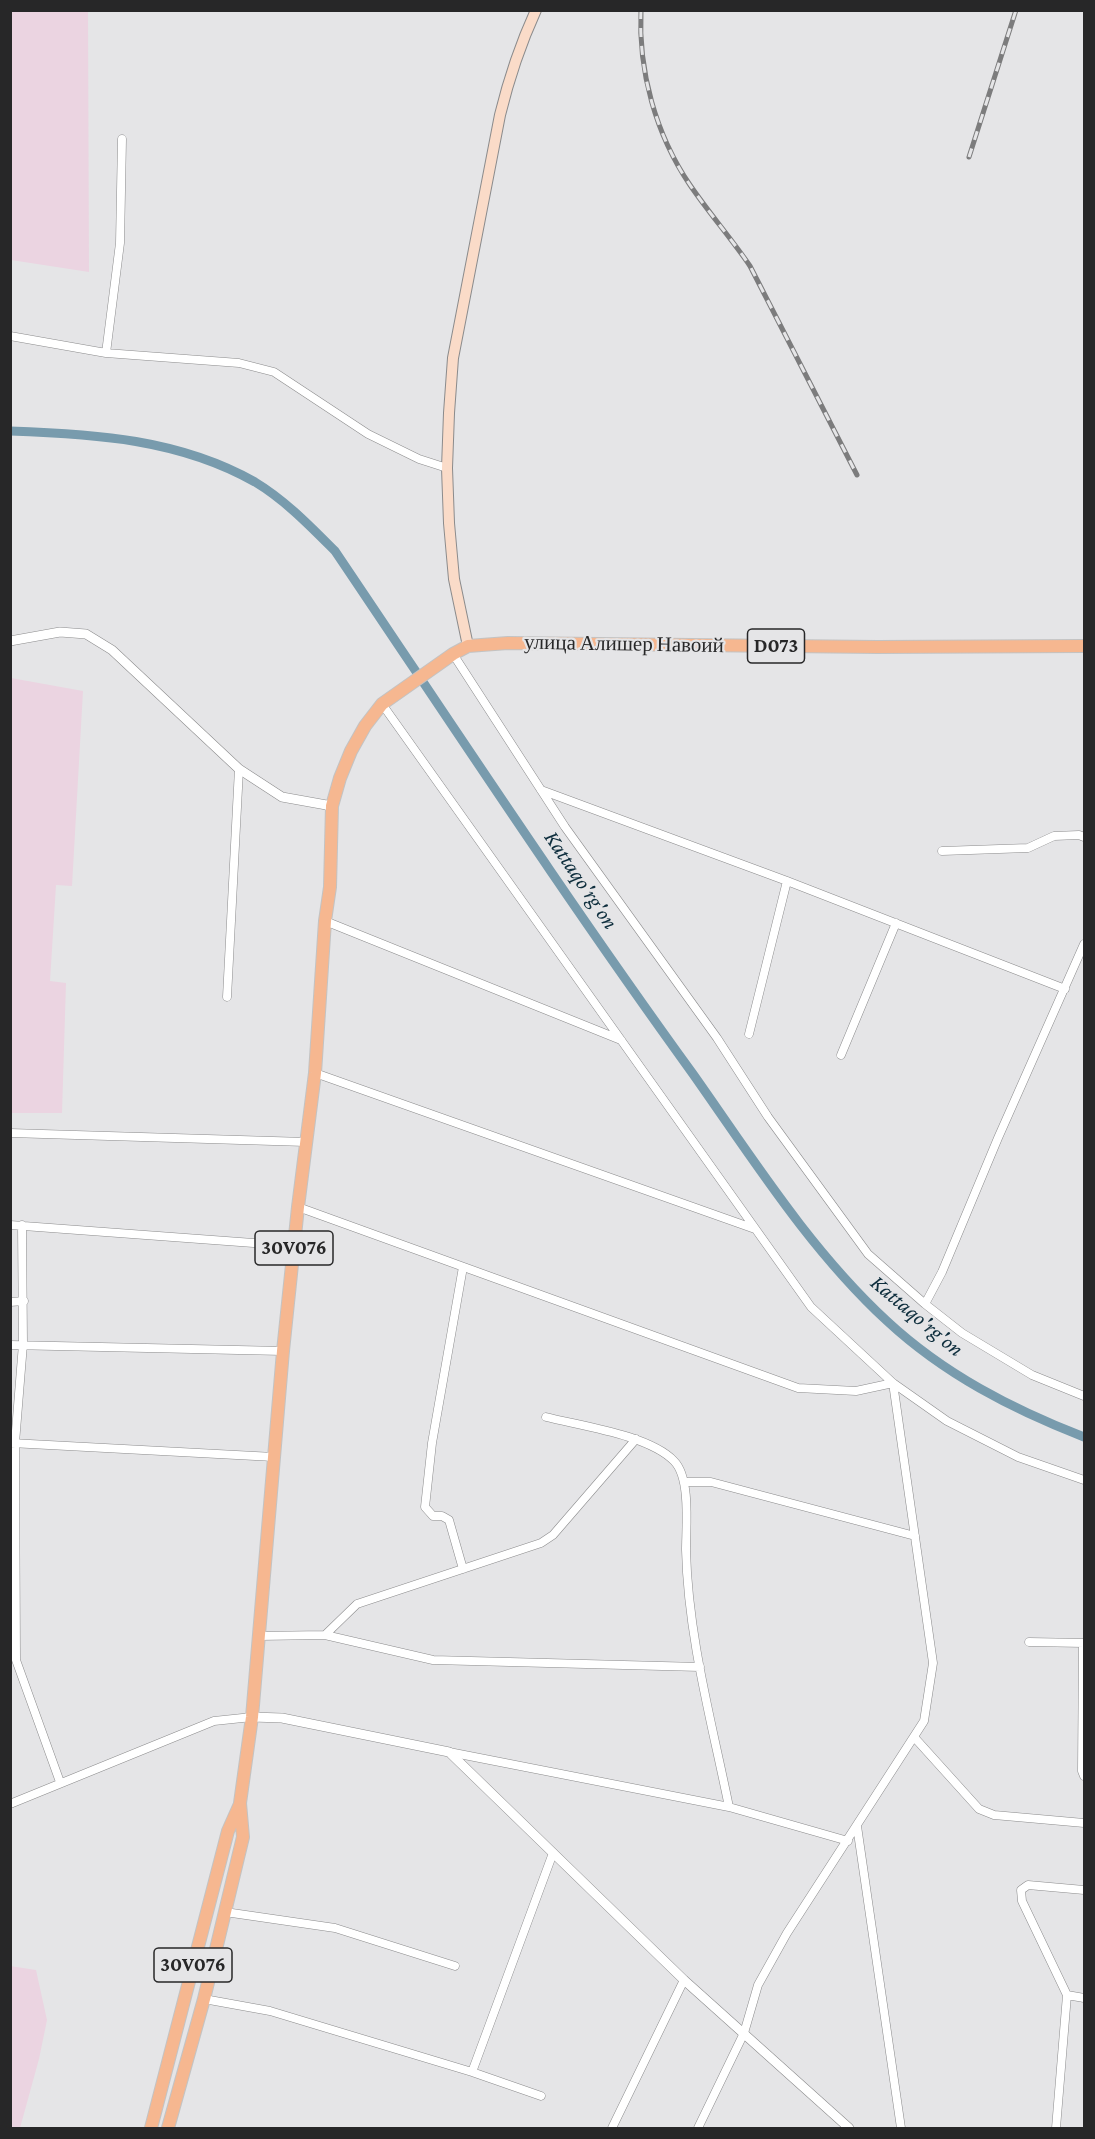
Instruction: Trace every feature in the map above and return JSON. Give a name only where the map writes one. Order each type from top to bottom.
[{"type":"main road","points":[[468,646],[454,579],[447,468],[453,358],[492,155],[510,75],[536,10]]},
{"type":"main road","name":"улица Алишер Навоий","points":[[453,654],[468,646],[508,643],[866,647],[1084,646]]},
{"type":"main road","name":"30V076","points":[[168,2128],[204,1999],[243,1838],[240,1803],[252,1716],[283,1351],[315,1073],[325,921],[330,887],[332,806],[351,751],[365,726],[382,704],[453,654]]},
{"type":"main road","name":"30V076","points":[[151,2128],[228,1831],[240,1803]]},
{"type":"street","points":[[106,353],[120,243],[122,139]]},
{"type":"street","points":[[10,336],[106,353],[239,363],[274,372],[368,434],[419,459],[447,468]]},
{"type":"street","points":[[10,641],[60,632],[86,634],[112,650],[239,768],[282,797],[332,806]]},
{"type":"street","points":[[453,654],[565,827],[717,1038],[768,1117],[868,1254],[962,1333],[1032,1375],[1084,1396]]},
{"type":"street","points":[[382,704],[811,1307],[893,1383],[947,1421],[1018,1457],[1084,1480]]},
{"type":"street","points":[[226,997],[239,768]]},
{"type":"street","points":[[541,790],[787,881],[1065,989]]},
{"type":"street","points":[[942,851],[1028,848],[1054,836],[1079,835],[1084,837]]},
{"type":"street","points":[[749,1034],[787,881]]},
{"type":"street","points":[[325,921],[622,1041]]},
{"type":"street","points":[[841,1055],[896,923]]},
{"type":"street","points":[[925,1304],[942,1272],[1084,944]]},
{"type":"street","points":[[315,1073],[756,1230]]},
{"type":"street","points":[[10,1133],[306,1142]]},
{"type":"street","points":[[298,1207],[798,1388],[856,1391],[893,1383]]},
{"type":"street","points":[[10,1225],[294,1246]]},
{"type":"street","points":[[22,1225],[23,1344],[13,1443],[16,1660],[60,1782]]},
{"type":"street","points":[[463,1267],[432,1443],[425,1507],[433,1516],[442,1516],[449,1520],[464,1569]]},
{"type":"street","points":[[10,1302],[24,1300]]},
{"type":"street","points":[[10,1345],[283,1351]]},
{"type":"street","points":[[698,2128],[744,2033],[758,1985],[788,1933],[924,1721],[933,1662],[893,1383]]},
{"type":"street","points":[[546,1417],[636,1439],[663,1452],[676,1462],[684,1482],[687,1590],[700,1667],[729,1807]]},
{"type":"street","points":[[325,1635],[357,1604],[542,1544],[553,1535],[636,1439]]},
{"type":"street","points":[[13,1443],[274,1457]]},
{"type":"street","points":[[684,1482],[711,1482],[915,1536]]},
{"type":"street","points":[[258,1636],[325,1635],[433,1660],[700,1667]]},
{"type":"street","points":[[1029,1642],[1084,1643],[1082,1771],[1084,1776]]},
{"type":"street","points":[[10,1803],[214,1721],[252,1716],[282,1718],[729,1807],[848,1841]]},
{"type":"street","points":[[914,1737],[979,1809],[994,1815],[1084,1823]]},
{"type":"street","points":[[449,1752],[684,1980],[849,2128]]},
{"type":"street","points":[[857,1826],[901,2128]]},
{"type":"street","points":[[472,2072],[554,1853]]},
{"type":"street","points":[[1056,2128],[1067,1995],[1022,1901],[1021,1890],[1028,1885],[1084,1890]]},
{"type":"street","points":[[225,1912],[335,1928],[455,1966]]},
{"type":"street","points":[[612,2128],[684,1980]]},
{"type":"street","points":[[1067,1995],[1084,1998]]},
{"type":"street","points":[[204,1999],[270,2011],[472,2072],[540,2096]]},
{"type":"shaded area","points":[[11,10],[88,11],[89,272],[11,260]]},
{"type":"shaded area","points":[[11,678],[83,691],[72,886],[56,885],[50,981],[66,983],[62,1113],[11,1113]]},
{"type":"shaded area","points":[[10,1966],[36,1970],[47,2020],[20,2128],[11,2128]]},
{"type":"waterway","name":"Kattaqo'rg'on","points":[[10,431],[105,437],[197,456],[255,482],[277,497],[307,523],[335,551],[601,945],[760,1171],[833,1264],[887,1321],[955,1374],[1031,1415],[1084,1437]]},
{"type":"railway","points":[[641,10],[646,79],[659,124],[668,145],[690,185],[750,266],[857,475]]},
{"type":"railway","points":[[969,157],[1016,10]]}]
